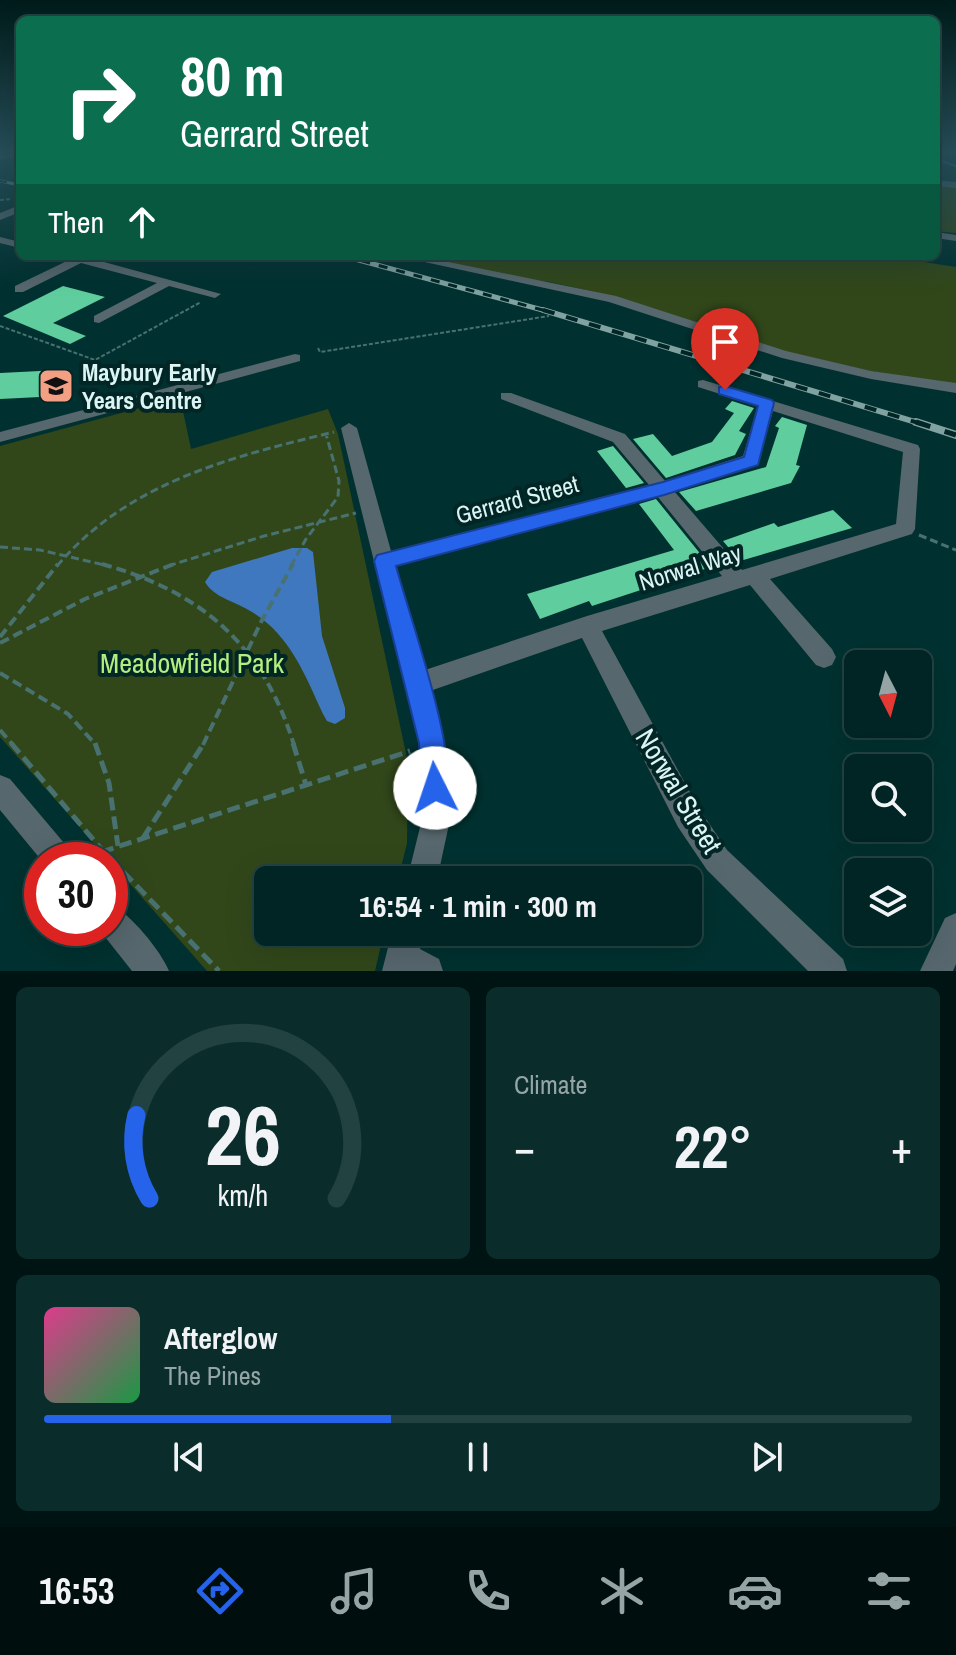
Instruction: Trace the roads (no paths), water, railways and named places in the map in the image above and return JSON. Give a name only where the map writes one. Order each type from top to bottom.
[{"type":"street","points":[[19,289],[79,260]]},
{"type":"street","points":[[84,260],[215,294]]},
{"type":"street","points":[[102,265],[112,260]]},
{"type":"street","points":[[422,260],[612,299],[782,354],[871,375],[956,388]]},
{"type":"street","points":[[99,319],[168,282]]},
{"type":"street","points":[[0,437],[295,358]]},
{"type":"street","points":[[703,384],[767,403]]},
{"type":"street","points":[[506,396],[619,438],[824,657]]},
{"type":"street","name":"Norwal Way","points":[[415,685],[587,626],[905,529],[912,449],[767,403]]},
{"type":"street","name":"Gerrard Street","points":[[384,561],[664,488],[751,460],[767,403]]},
{"type":"street","points":[[338,431],[371,509],[432,743],[437,815],[425,866]]},
{"type":"street","name":"Norwal Street","points":[[587,626],[688,817],[717,860],[831,971]]},
{"type":"street","points":[[0,789],[45,842]]},
{"type":"street","points":[[936,971],[956,929]]},
{"type":"street","points":[[128,941],[153,971]]},
{"type":"water","points":[[292,548],[307,548],[313,552],[322,636],[345,708],[345,718],[335,724],[327,721],[303,671],[277,632],[252,612],[214,592],[205,582],[212,572]]},
{"type":"railway","points":[[359,260],[546,311]]},
{"type":"railway","points":[[546,311],[922,424]]},
{"type":"railway","points":[[916,422],[956,435]]},
{"type":"place","name":"Maybury Early Years Centre","points":[[56,386]]},
{"type":"park label","name":"Meadowfield Park","points":[[192,663]]}]
